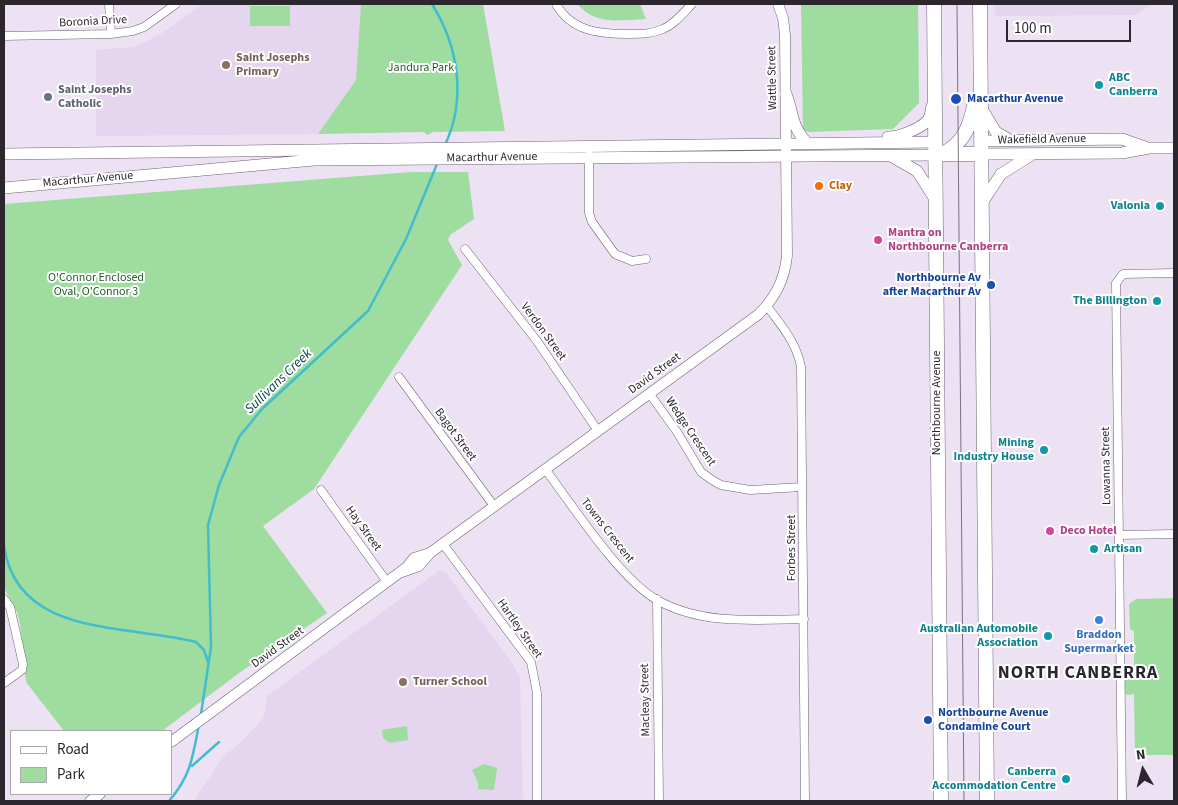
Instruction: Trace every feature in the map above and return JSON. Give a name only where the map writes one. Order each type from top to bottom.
[{"type":"highway","name":"Northbourne Avenue","points":[[934,4],[934,95],[937,150],[935,199],[941,801]]},
{"type":"highway","points":[[980,4],[987,801]]},
{"type":"highway","points":[[937,150],[953,149],[970,125],[981,74]]},
{"type":"highway","name":"Wakefield Avenue","points":[[960,141],[981,148]]},
{"type":"highway","name":"Macarthur Avenue","points":[[937,150],[981,148]]},
{"type":"main road","points":[[786,94],[792,110],[793,126],[807,143]]},
{"type":"main road","points":[[855,142],[894,137],[925,123],[930,115],[934,95]]},
{"type":"main road","points":[[981,107],[996,132],[1012,141]]},
{"type":"main road","name":"Wakefield Avenue","points":[[981,148],[1012,141],[1122,140],[1149,148]]},
{"type":"main road","name":"Macarthur Avenue","points":[[787,151],[807,143],[855,142],[937,150]]},
{"type":"main road","name":"Macarthur Avenue","points":[[4,154],[425,153],[454,147],[589,151],[787,151],[889,155],[937,150]]},
{"type":"main road","name":"Wakefield Avenue","points":[[981,148],[1033,154],[1122,152],[1149,148],[1174,148]]},
{"type":"main road","name":"Macarthur Avenue","points":[[425,153],[448,158],[589,151]]},
{"type":"main road","name":"Macarthur Avenue","points":[[4,188],[313,154]]},
{"type":"main road","points":[[982,203],[1001,174],[1033,154]]},
{"type":"main road","points":[[889,155],[917,171],[935,199]]},
{"type":"street","points":[[109,4],[111,34]]},
{"type":"street","name":"Boronia Drive","points":[[4,36],[133,32],[144,27],[176,4]]},
{"type":"street","points":[[556,4],[561,13],[582,28],[600,34],[647,34],[663,29],[673,23],[692,4]]},
{"type":"street","name":"Wattle Street","points":[[778,4],[783,18],[785,35],[787,151]]},
{"type":"street","points":[[589,151],[589,213],[592,222],[615,254],[632,261],[646,259]]},
{"type":"street","name":"David Street","points":[[172,741],[399,573],[414,558],[430,553],[443,544],[650,394],[767,306],[778,290],[784,275],[787,256],[787,151]]},
{"type":"street","name":"Verdon Street","points":[[465,249],[537,341],[598,431]]},
{"type":"street","name":"Lowanna Street","points":[[1122,801],[1116,283],[1123,274],[1174,273]]},
{"type":"street","name":"Forbes Street","points":[[767,306],[798,350],[801,367],[805,801]]},
{"type":"street","name":"Bagot Street","points":[[399,377],[494,506]]},
{"type":"street","name":"Wedge Crescent","points":[[650,394],[677,432],[701,472],[712,480],[722,485],[750,490],[802,488]]},
{"type":"street","name":"Towns Crescent","points":[[545,469],[625,573],[657,600],[684,611],[712,617],[736,620],[804,619]]},
{"type":"street","name":"Hay Street","points":[[321,490],[386,582]]},
{"type":"street","points":[[1119,535],[1174,534]]},
{"type":"street","name":"Hartley Street","points":[[443,544],[531,662],[537,693],[537,801]]},
{"type":"street","points":[[4,599],[10,607],[23,664],[22,670],[4,684]]},
{"type":"street","name":"Macleay Street","points":[[657,600],[658,801]]},
{"type":"shaded area","name":"Saint Josephs Primary","points":[[203,4],[361,4],[356,80],[318,134],[96,136],[96,50],[134,47],[159,35]]},
{"type":"shaded area","points":[[995,4],[1152,4],[1136,15],[995,16]]},
{"type":"shaded area","name":"Turner School","points":[[440,570],[446,573],[512,663],[520,678],[523,801],[194,801],[222,758],[245,738],[264,717],[267,696]]},
{"type":"green space","name":"Jandura Park","points":[[361,4],[483,4],[505,131],[433,132],[427,135],[424,132],[318,134],[356,80]]},
{"type":"green space","points":[[577,4],[640,4],[646,19],[600,19],[592,16]]},
{"type":"green space","points":[[801,4],[918,4],[919,103],[893,129],[808,132],[803,130]]},
{"type":"green space","points":[[250,6],[290,6],[290,26],[250,26]]},
{"type":"green space","name":"O'Connor Enclosed Oval, O'Connor 3","points":[[411,172],[468,172],[474,219],[450,235],[448,240],[462,265],[314,489],[263,526],[327,613],[239,673],[163,730],[63,730],[26,682],[20,624],[17,612],[4,588],[4,204]]},
{"type":"green space","points":[[1174,598],[1174,755],[1135,755],[1134,694],[1127,695],[1122,690],[1126,672],[1134,669],[1134,631],[1130,629],[1129,604],[1136,599]]},
{"type":"green space","points":[[407,726],[408,740],[390,743],[383,738],[382,730]]},
{"type":"green space","points":[[484,764],[497,768],[494,790],[478,789],[478,783],[472,770]]},
{"type":"waterway","name":"Sullivans Creek","points":[[432,4],[448,37],[456,73],[456,109],[445,145]]},
{"type":"waterway","name":"Sullivans Creek","points":[[201,714],[211,647],[208,525],[219,485],[239,437],[262,409],[368,311],[406,239],[437,164]]},
{"type":"waterway","points":[[4,546],[13,576],[30,597],[52,612],[79,622],[196,642],[204,650],[208,662]]},
{"type":"waterway","name":"Sullivans Creek","points":[[169,801],[187,774],[193,756],[199,724]]},
{"type":"waterway","points":[[192,766],[219,742]]},
{"type":"tram line","points":[[957,4],[964,801]]},
{"type":"place","name":"Saint Josephs Primary","points":[[226,65]]},
{"type":"place","name":"ABC Canberra","points":[[1099,85]]},
{"type":"place","name":"Saint Josephs Catholic","points":[[48,97]]},
{"type":"place","name":"Macarthur Avenue","points":[[956,99]]},
{"type":"place","name":"Clay","points":[[819,186]]},
{"type":"place","name":"Valonia","points":[[1160,206]]},
{"type":"place","name":"Mantra on Northbourne Canberra","points":[[878,240]]},
{"type":"place","name":"Northbourne Av after Macarthur Av","points":[[991,285]]},
{"type":"place","name":"The Billington","points":[[1157,301]]},
{"type":"place","name":"Mining Industry House","points":[[1044,450]]},
{"type":"place","name":"Deco Hotel","points":[[1050,531]]},
{"type":"place","name":"Artisan","points":[[1094,549]]},
{"type":"place","name":"Braddon Supermarket","points":[[1099,620]]},
{"type":"place","name":"Australian Automobile Association","points":[[1048,636]]},
{"type":"place","name":"Turner School","points":[[403,682]]},
{"type":"place","name":"Northbourne Avenue Condamine Court","points":[[928,720]]},
{"type":"place","name":"Canberra Accommodation Centre","points":[[1066,779]]},
{"type":"district","name":"NORTH CANBERRA","points":[[1078,674]]}]
